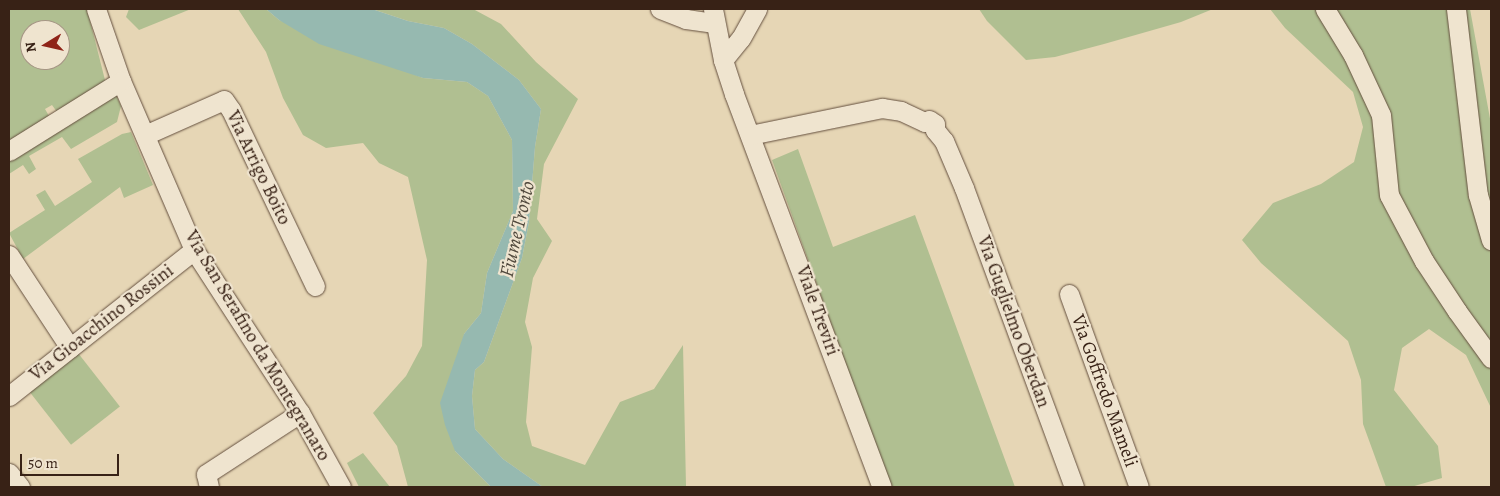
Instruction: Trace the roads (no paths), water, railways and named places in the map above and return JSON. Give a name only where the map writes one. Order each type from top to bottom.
[{"type":"street","name":"Via San Serafino da Montegranaro","points":[[96,9],[121,81],[194,250],[300,413],[341,487]]},
{"type":"street","points":[[660,9],[686,14],[714,16]]},
{"type":"street","points":[[723,60],[741,38],[757,9]]},
{"type":"street","points":[[1326,9],[1353,55],[1381,115],[1389,195],[1424,261],[1491,358]]},
{"type":"street","points":[[1456,9],[1478,195],[1491,240]]},
{"type":"street","name":"Viale Treviri","points":[[714,16],[723,60],[752,142],[882,487]]},
{"type":"street","points":[[9,150],[121,81]]},
{"type":"street","name":"Via Arrigo Boito","points":[[145,135],[224,100],[232,110],[315,286]]},
{"type":"street","name":"Via Guglielmo Oberdan","points":[[752,142],[794,127],[882,108],[901,111],[924,124],[952,158],[1074,487]]},
{"type":"street","name":"Via Gioacchino Rossini","points":[[9,396],[194,250]]},
{"type":"street","points":[[9,255],[70,348]]},
{"type":"street","name":"Via Goffredo Mameli","points":[[1069,294],[1139,487]]},
{"type":"street","points":[[208,480],[300,413]]},
{"type":"street","points":[[9,473],[20,487]]},
{"type":"water","name":"Fiume Tronto","points":[[266,9],[372,9],[408,21],[444,28],[472,44],[519,80],[541,109],[535,147],[529,222],[522,258],[484,362],[475,370],[472,396],[475,429],[503,459],[543,487],[491,487],[455,451],[445,425],[440,403],[464,334],[481,313],[487,273],[513,211],[512,140],[488,96],[467,82],[423,78],[319,44],[279,20]]}]
